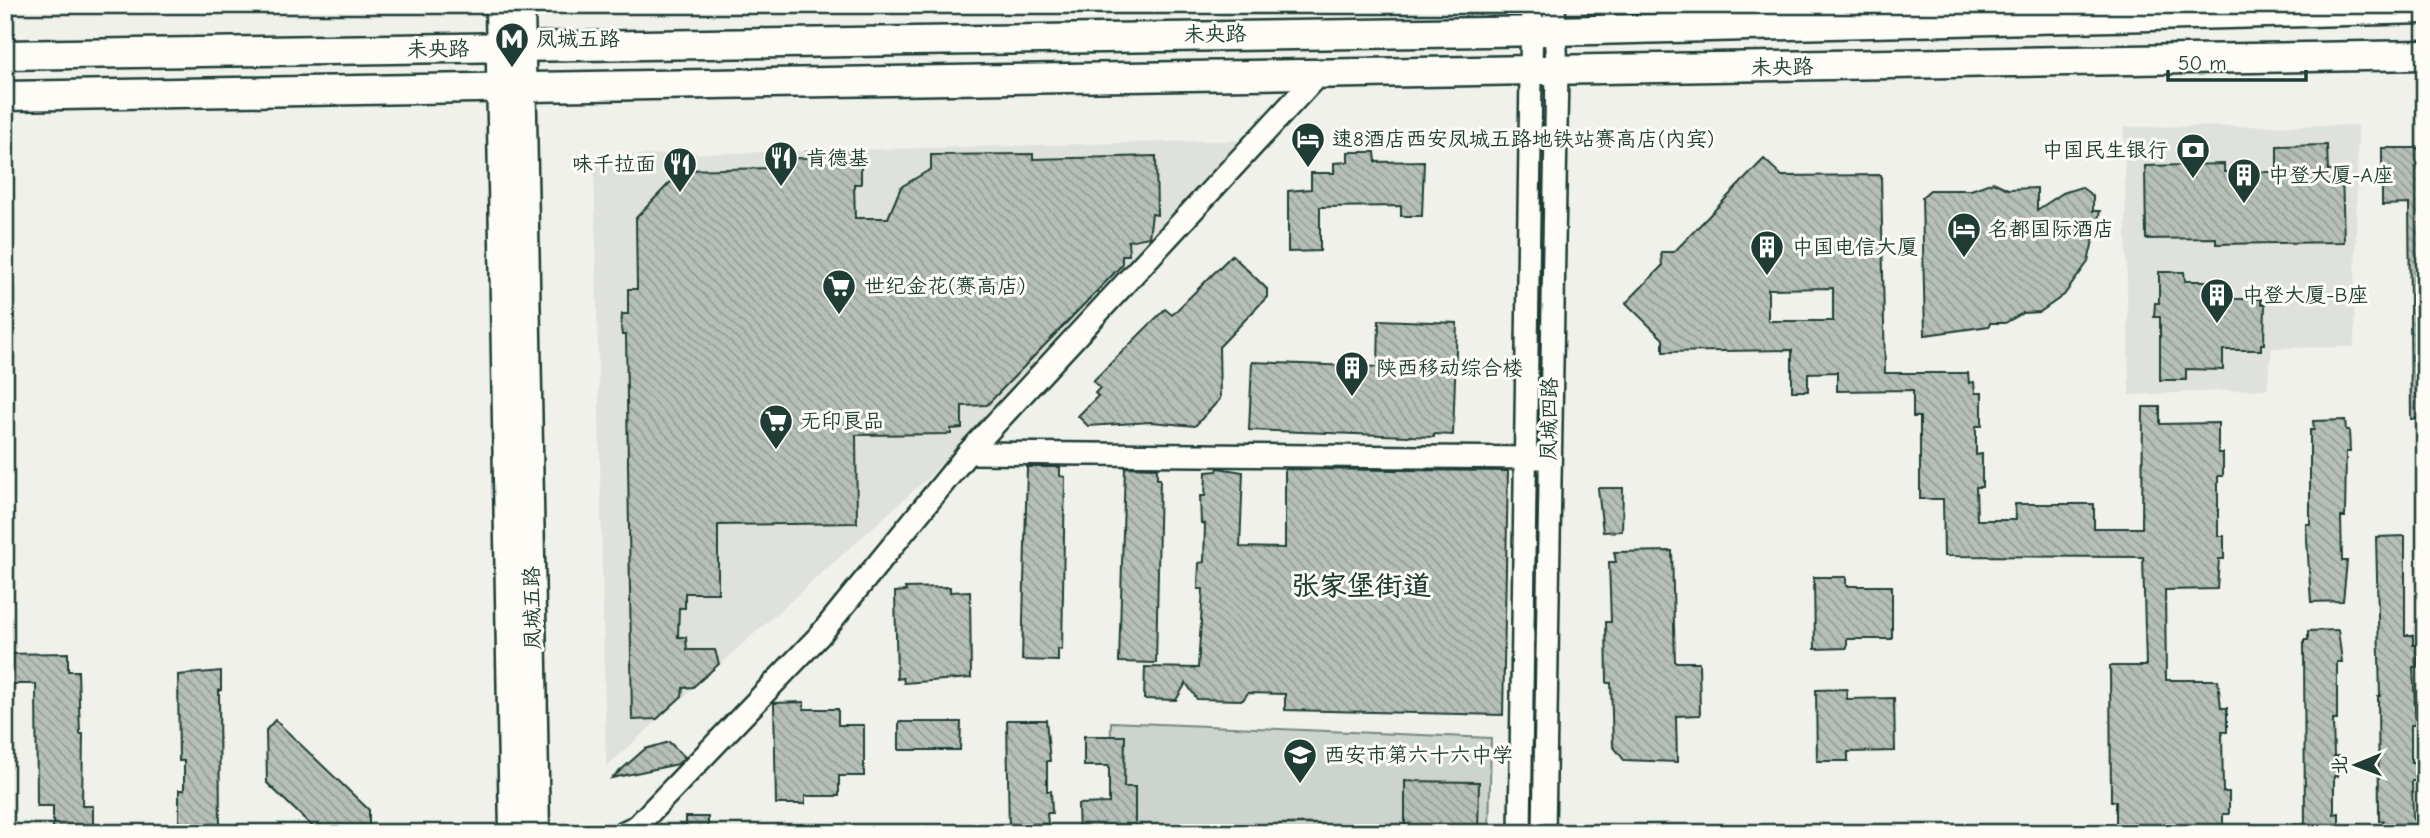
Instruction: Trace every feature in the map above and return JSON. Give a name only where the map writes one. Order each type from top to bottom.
[{"type":"main road","name":"凤城五路","points":[[500,5],[511,48],[536,833]]},
{"type":"main road","name":"凤城五路","points":[[511,48],[520,5]]},
{"type":"main road","name":"未央路","points":[[5,55],[511,48],[1543,18],[2425,9]]},
{"type":"main road","name":"未央路","points":[[5,96],[2425,55]]},
{"type":"main road","name":"凤城五路","points":[[512,89],[514,833]]},
{"type":"street","name":"凤城四路","points":[[1543,18],[1548,459],[1544,833]]},
{"type":"street","name":"凤城四路","points":[[1520,833],[1525,457],[1545,70]]},
{"type":"street","points":[[622,833],[637,826],[820,635],[968,453],[1318,75]]},
{"type":"street","points":[[968,453],[1548,459]]},
{"type":"shaded area","points":[[2358,125],[2354,347],[2272,348],[2267,389],[2129,395],[2124,127]]},
{"type":"shaded area","name":"世纪金花(赛高店)","points":[[1247,140],[931,475],[606,767],[594,156]]},
{"type":"shaded area","name":"西安市第六十六中学","points":[[1111,722],[1491,738],[1489,833],[1109,833]]},
{"type":"building","name":"中登大厦-A座","points":[[2327,145],[2328,171],[2342,170],[2344,242],[2216,244],[2216,238],[2146,239],[2145,166],[2224,164],[2224,172],[2277,172],[2277,146]]},
{"type":"building","points":[[2382,148],[2425,148],[2425,419],[2411,419],[2409,204],[2382,205]]},
{"type":"building","name":"世纪金花(赛高店)","points":[[861,151],[861,184],[854,184],[855,218],[888,218],[901,187],[931,169],[931,155],[1033,154],[1033,159],[1156,156],[1157,215],[1152,214],[1149,237],[1128,241],[1129,255],[1122,255],[1122,265],[987,405],[962,406],[962,428],[951,429],[951,434],[856,435],[857,523],[718,525],[718,593],[685,593],[685,608],[679,608],[678,637],[686,637],[687,650],[715,650],[719,664],[693,687],[683,688],[682,696],[657,719],[632,720],[626,335],[622,335],[621,328],[622,314],[628,314],[628,289],[637,289],[636,218],[682,170],[774,168],[774,159],[806,158],[806,152]]},
{"type":"building","points":[[1348,152],[1375,152],[1376,162],[1424,161],[1422,216],[1401,216],[1401,206],[1320,207],[1320,251],[1288,252],[1288,191],[1311,189],[1311,173],[1334,173],[1334,163],[1348,162]]},
{"type":"building","points":[[1764,159],[1782,176],[1881,175],[1885,373],[1968,373],[1969,383],[1974,382],[1975,393],[1982,393],[1982,426],[1976,426],[1976,455],[1982,454],[1982,487],[1976,487],[1977,520],[2016,520],[2015,504],[2094,504],[2094,528],[2142,528],[2143,407],[2160,407],[2160,424],[2218,423],[2218,453],[2223,453],[2223,476],[2218,476],[2218,536],[2224,536],[2224,559],[2219,559],[2217,589],[2165,590],[2166,680],[2218,680],[2221,708],[2227,708],[2227,732],[2222,732],[2223,792],[2229,792],[2229,814],[2223,814],[2223,833],[2116,833],[2116,801],[2111,801],[2110,666],[2146,666],[2143,557],[1944,556],[1943,499],[1920,499],[1920,417],[1913,417],[1913,390],[1837,391],[1837,372],[1808,373],[1808,391],[1792,391],[1792,350],[1663,352],[1663,339],[1626,303],[1662,266],[1661,252],[1674,252]],"holes":[[[1833,288],[1833,321],[1768,321],[1768,289]]]},
{"type":"building","name":"名都国际酒店","points":[[1993,182],[2008,189],[2037,188],[2037,210],[2063,193],[2081,187],[2093,196],[2093,211],[2100,211],[2088,262],[2064,295],[2040,312],[2023,313],[2005,323],[1990,323],[1989,326],[1925,335],[1922,197],[1930,190],[1971,190]]},
{"type":"building","points":[[1232,255],[1267,289],[1267,297],[1219,347],[1220,399],[1195,426],[1151,422],[1088,426],[1078,416],[1098,396],[1095,393],[1100,388],[1093,381],[1165,309],[1172,315]]},
{"type":"building","name":"中登大厦-B座","points":[[2159,272],[2184,272],[2185,281],[2222,281],[2222,299],[2261,299],[2261,304],[2265,304],[2264,344],[2261,344],[2261,350],[2223,350],[2223,370],[2186,369],[2186,380],[2160,380],[2160,317],[2154,317],[2155,303],[2159,303]]},
{"type":"building","name":"陕西移动综合楼","points":[[1379,320],[1457,323],[1453,435],[1434,434],[1434,437],[1249,430],[1252,362],[1378,367]]},
{"type":"building","points":[[2345,420],[2346,430],[2349,430],[2350,452],[2346,452],[2345,517],[2341,517],[2342,561],[2347,561],[2343,601],[2311,602],[2306,524],[2310,524],[2310,430],[2314,430],[2313,421]]},
{"type":"building","points":[[1027,467],[1060,467],[1060,476],[1065,477],[1062,650],[1058,649],[1058,661],[1022,660]]},
{"type":"building","points":[[1125,467],[1157,468],[1157,479],[1160,479],[1156,663],[1119,662]]},
{"type":"building","points":[[1218,468],[1243,472],[1240,547],[1285,548],[1285,469],[1508,471],[1503,715],[1285,710],[1285,694],[1248,693],[1243,700],[1197,699],[1186,683],[1176,700],[1144,699],[1145,667],[1198,668],[1203,589],[1198,589],[1199,563],[1204,562],[1205,524],[1201,523],[1200,496],[1205,496],[1206,472],[1217,471]]},
{"type":"building","points":[[1598,488],[1623,488],[1622,531],[1603,532]]},
{"type":"building","points":[[2405,536],[2405,635],[2413,635],[2413,645],[2418,645],[2418,667],[2413,667],[2416,725],[2411,725],[2411,762],[2416,762],[2416,781],[2412,781],[2413,819],[2418,818],[2418,833],[2383,833],[2383,821],[2379,821],[2380,696],[2376,537]]},
{"type":"building","points":[[1672,551],[1675,662],[1699,662],[1700,715],[1676,716],[1677,762],[1624,760],[1613,746],[1611,683],[1607,683],[1606,622],[1611,622],[1609,562],[1616,562],[1614,552]]},
{"type":"building","points":[[1814,577],[1846,577],[1846,586],[1892,586],[1892,639],[1847,639],[1847,648],[1815,649]]},
{"type":"building","points":[[950,587],[950,592],[970,591],[971,678],[904,683],[903,678],[897,679],[895,592],[906,591],[905,588]]},
{"type":"building","points":[[2338,630],[2342,662],[2337,662],[2337,720],[2333,720],[2334,756],[2338,756],[2338,776],[2334,776],[2334,814],[2339,813],[2339,833],[2305,833],[2304,640],[2308,640],[2308,631]]},
{"type":"building","points":[[68,653],[68,671],[78,671],[80,734],[83,734],[82,806],[93,806],[93,830],[53,833],[53,806],[37,806],[36,684],[6,684],[6,654]]},
{"type":"building","points":[[221,671],[220,833],[179,833],[179,790],[184,790],[184,761],[179,761],[178,675]]},
{"type":"building","points":[[1847,689],[1847,699],[1894,698],[1895,751],[1848,752],[1848,761],[1817,761],[1816,690]]},
{"type":"building","points":[[804,702],[804,709],[838,709],[838,725],[864,725],[864,776],[839,776],[839,796],[805,796],[805,804],[776,804],[774,703]]},
{"type":"building","points":[[275,720],[369,810],[369,833],[314,833],[314,828],[267,783],[266,730]]},
{"type":"building","points":[[1007,720],[1046,720],[1050,761],[1047,761],[1047,791],[1051,791],[1052,813],[1047,813],[1048,824],[1035,824],[1035,833],[1009,833]]},
{"type":"building","points":[[899,722],[961,722],[960,750],[899,750]]},
{"type":"building","points":[[1084,736],[1125,736],[1124,787],[1135,787],[1135,833],[1079,833],[1078,804],[1109,803],[1109,766],[1084,766]]},
{"type":"building","points":[[669,742],[685,757],[678,764],[612,778],[645,749]]},
{"type":"building","points":[[1405,781],[1479,782],[1478,833],[1405,833]]},
{"type":"building","points":[[686,817],[708,817],[708,833],[686,833]]},
{"type":"place","name":"凤城五路","points":[[512,69]]},
{"type":"place","name":"速8酒店西安凤城五路地铁站赛高店(内宾)","points":[[1308,169]]},
{"type":"place","name":"中国民生银行","points":[[2193,180]]},
{"type":"place","name":"肯德基","points":[[781,188]]},
{"type":"place","name":"味千拉面","points":[[680,194]]},
{"type":"place","name":"中登大厦-A座","points":[[2244,205]]},
{"type":"place","name":"名都国际酒店","points":[[1964,259]]},
{"type":"place","name":"中国电信大厦","points":[[1767,277]]},
{"type":"place","name":"世纪金花(赛高店)","points":[[839,316]]},
{"type":"place","name":"中登大厦-B座","points":[[2217,325]]},
{"type":"place","name":"陕西移动综合楼","points":[[1352,398]]},
{"type":"place","name":"无印良品","points":[[776,451]]},
{"type":"place","name":"西安市第六十六中学","points":[[1300,785]]},
{"type":"district","name":"张家堡街道","points":[[1361,585]]}]
